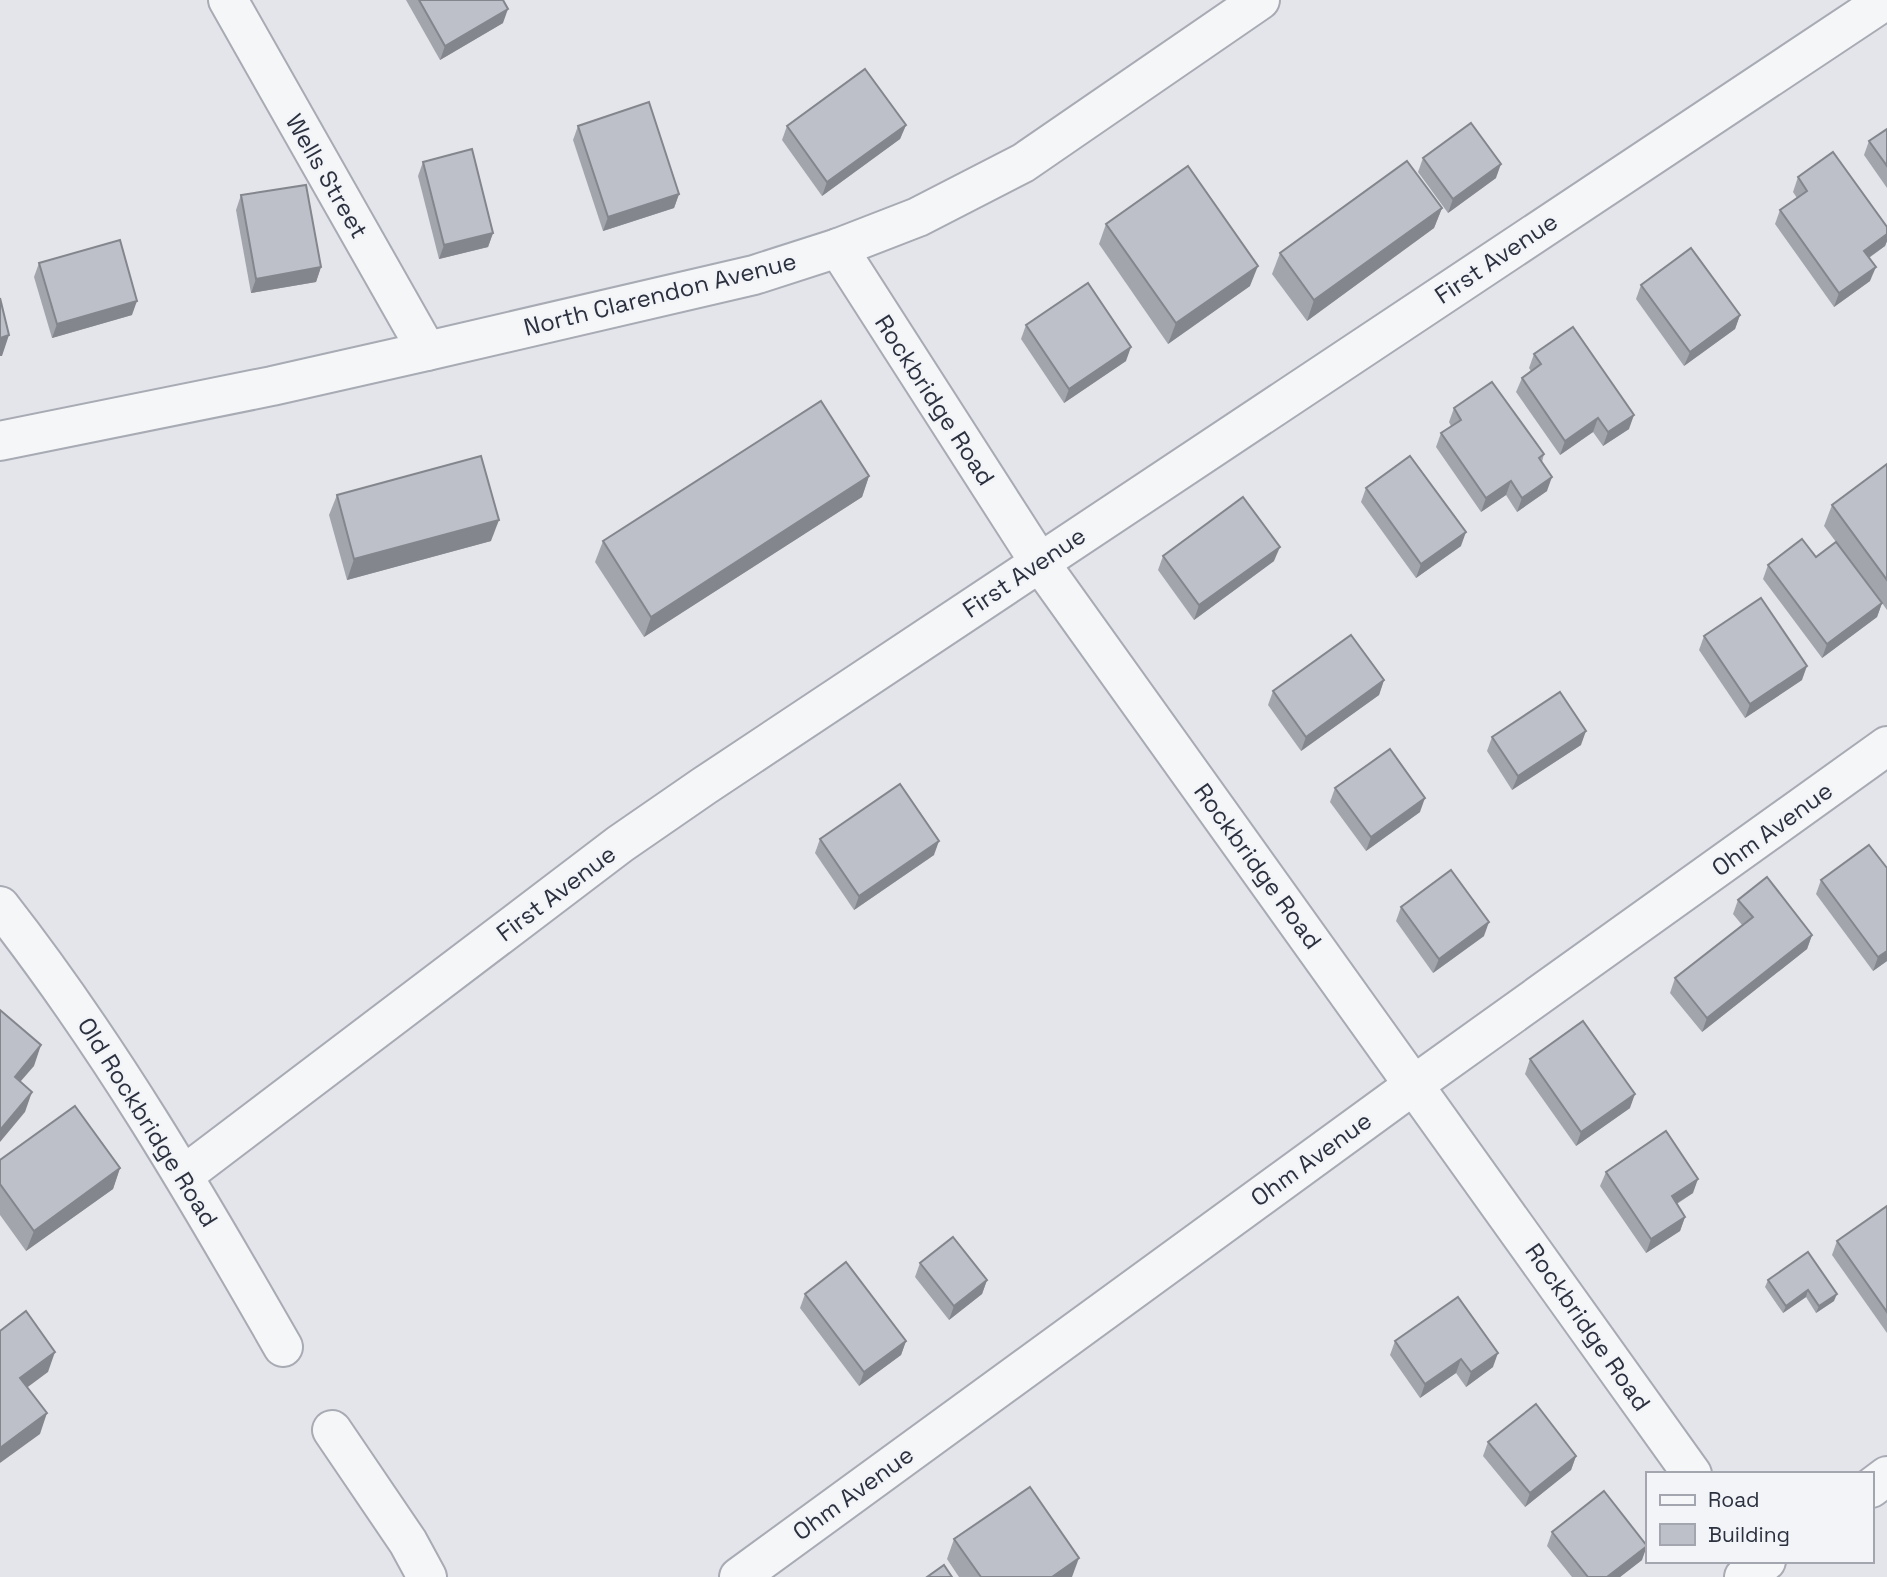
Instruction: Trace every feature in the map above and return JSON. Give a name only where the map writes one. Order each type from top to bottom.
[{"type":"street","name":"Wells Street","points":[[228,0],[427,351]]},
{"type":"street","name":"North Clarendon Avenue","points":[[0,441],[272,386],[427,351],[754,275],[838,248],[918,217],[1023,163],[1260,0]]},
{"type":"street","name":"First Avenue","points":[[184,1175],[620,844],[855,684],[1886,0]]},
{"type":"street","name":"Rockbridge Road","points":[[838,248],[1040,563],[1691,1472]]},
{"type":"street","name":"Ohm Avenue","points":[[738,1577],[1415,1084],[1887,746]]},
{"type":"street","name":"Old Rockbridge Road","points":[[6,923],[67,995],[184,1175],[283,1347]]},
{"type":"street","points":[[332,1430],[408,1542],[427,1577]]},
{"type":"building","points":[[419,0],[503,0],[508,9],[445,46]]},
{"type":"building","points":[[865,69],[906,125],[827,182],[787,126]]},
{"type":"building","points":[[649,102],[679,194],[608,217],[578,126]]},
{"type":"building","points":[[1471,123],[1501,164],[1453,199],[1423,158]]},
{"type":"building","points":[[1887,129],[1887,166],[1869,141]]},
{"type":"building","points":[[472,149],[493,233],[444,245],[423,162]]},
{"type":"building","points":[[1833,152],[1887,227],[1887,234],[1864,251],[1876,267],[1839,293],[1780,210],[1807,191],[1798,177]]},
{"type":"building","points":[[1407,161],[1442,208],[1314,300],[1280,253]]},
{"type":"building","points":[[1188,166],[1258,266],[1176,323],[1106,224]]},
{"type":"building","points":[[306,185],[321,267],[256,279],[241,195]]},
{"type":"building","points":[[120,240],[137,301],[57,324],[39,263]]},
{"type":"building","points":[[1691,248],[1740,315],[1690,352],[1641,285]]},
{"type":"building","points":[[1088,283],[1131,347],[1069,389],[1026,325]]},
{"type":"building","points":[[0,298],[9,335],[0,338]]},
{"type":"building","points":[[1573,327],[1634,415],[1608,432],[1598,418],[1565,441],[1522,378],[1541,364],[1534,354]]},
{"type":"building","points":[[1492,382],[1544,454],[1539,458],[1552,477],[1522,498],[1511,481],[1486,498],[1441,433],[1461,420],[1454,408]]},
{"type":"building","points":[[821,401],[869,476],[651,617],[603,541]]},
{"type":"building","points":[[481,456],[499,520],[354,559],[337,495]]},
{"type":"building","points":[[1410,456],[1466,532],[1421,564],[1366,488]]},
{"type":"building","points":[[1887,464],[1887,580],[1832,505]]},
{"type":"building","points":[[1243,497],[1280,547],[1199,605],[1163,556]]},
{"type":"building","points":[[1802,539],[1816,557],[1836,542],[1882,603],[1827,644],[1768,565]]},
{"type":"building","points":[[1761,598],[1807,666],[1750,704],[1704,636]]},
{"type":"building","points":[[1351,635],[1384,680],[1306,737],[1273,691]]},
{"type":"building","points":[[1560,692],[1586,731],[1518,776],[1492,737]]},
{"type":"building","points":[[1390,749],[1425,798],[1371,837],[1335,788]]},
{"type":"building","points":[[900,784],[939,841],[859,896],[820,839]]},
{"type":"building","points":[[1869,845],[1887,868],[1887,951],[1878,957],[1821,880]]},
{"type":"building","points":[[1451,870],[1489,922],[1439,959],[1401,907]]},
{"type":"building","points":[[1767,877],[1812,935],[1707,1018],[1675,978],[1753,917],[1738,900]]},
{"type":"building","points":[[0,1010],[41,1045],[15,1077],[32,1092],[0,1130]]},
{"type":"building","points":[[1583,1021],[1635,1094],[1581,1132],[1530,1059]]},
{"type":"building","points":[[75,1106],[120,1168],[34,1231],[0,1184],[0,1160]]},
{"type":"building","points":[[1666,1131],[1698,1179],[1672,1196],[1685,1217],[1651,1239],[1606,1172]]},
{"type":"building","points":[[1887,1206],[1887,1312],[1837,1241]]},
{"type":"building","points":[[953,1237],[987,1280],[954,1306],[920,1263]]},
{"type":"building","points":[[1808,1252],[1837,1294],[1819,1306],[1808,1290],[1786,1306],[1768,1280]]},
{"type":"building","points":[[846,1262],[906,1341],[864,1372],[805,1294]]},
{"type":"building","points":[[1458,1297],[1498,1353],[1471,1372],[1461,1359],[1425,1384],[1395,1341]]},
{"type":"building","points":[[26,1311],[55,1352],[20,1378],[47,1413],[0,1448],[0,1331]]},
{"type":"building","points":[[1536,1404],[1576,1456],[1530,1493],[1488,1442]]},
{"type":"building","points":[[1030,1487],[1079,1558],[1052,1577],[981,1577],[954,1539]]},
{"type":"building","points":[[1604,1491],[1646,1547],[1607,1577],[1588,1577],[1552,1532]]},
{"type":"building","points":[[944,1565],[952,1577],[927,1577]]}]
